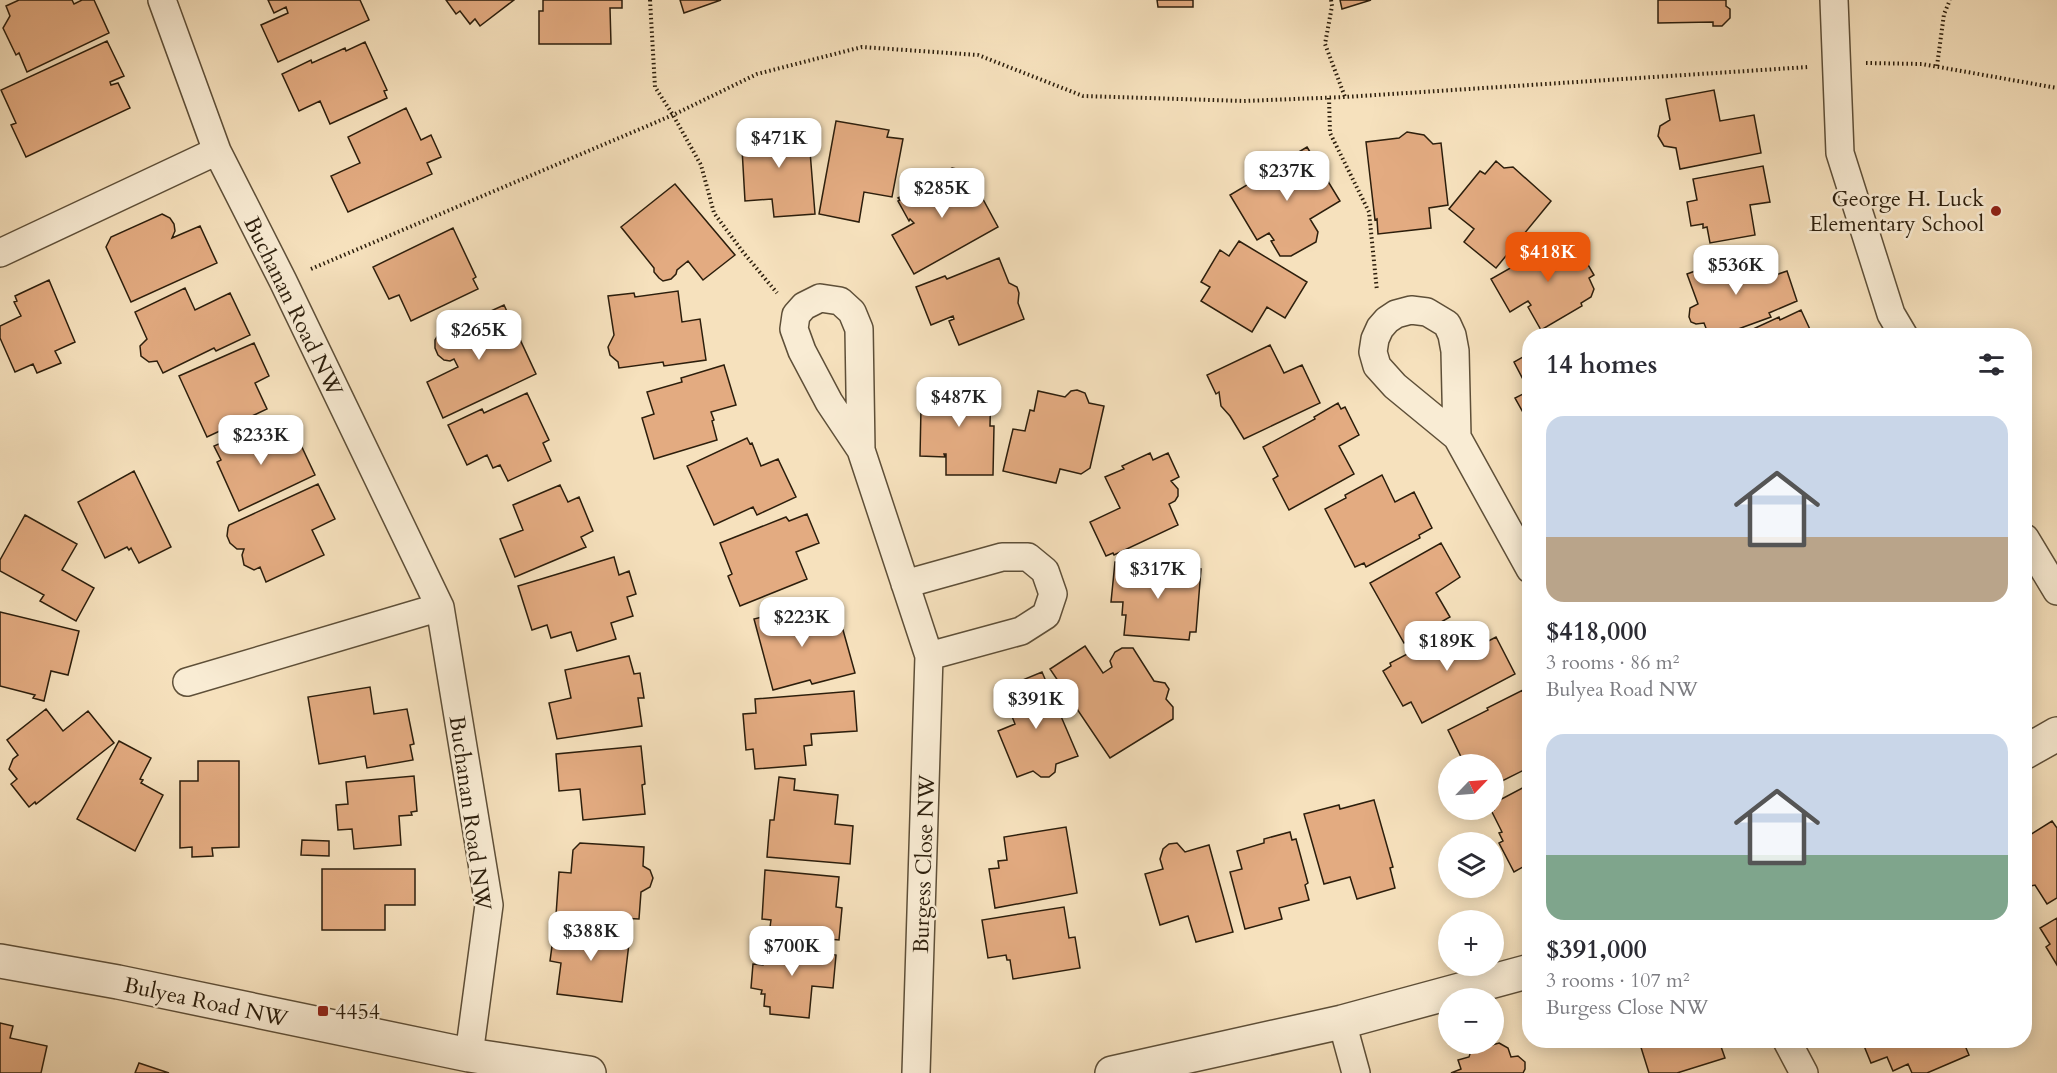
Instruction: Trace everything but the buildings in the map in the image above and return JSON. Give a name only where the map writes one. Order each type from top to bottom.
[{"type":"street","name":"Buchanan Road NW","points":[[162,0],[217,151],[283,281],[440,607],[489,905],[466,1064]]},
{"type":"street","points":[[1834,0],[1840,153],[1891,314],[1899,328]]},
{"type":"street","points":[[0,253],[217,151]]},
{"type":"street","name":"Burgess Close NW","points":[[861,450],[860,329],[852,312],[840,301],[820,298],[804,306],[796,315],[794,329],[802,351],[829,402],[861,450],[929,656],[915,1073]]},
{"type":"street","points":[[1457,437],[1455,351],[1447,324],[1427,312],[1411,310],[1396,314],[1380,328],[1375,339],[1373,352],[1377,366],[1395,386],[1457,437],[1522,555]]},
{"type":"street","points":[[2032,550],[2057,591]]},
{"type":"street","points":[[905,584],[1002,557],[1028,557],[1045,571],[1053,594],[1046,615],[1021,631],[929,656]]},
{"type":"street","points":[[187,682],[440,607]]},
{"type":"street","points":[[2032,748],[2057,734]]},
{"type":"street","name":"Bulyea Road NW","points":[[0,961],[118,982],[466,1064],[589,1073]]},
{"type":"street","points":[[1113,1073],[1342,1022],[1522,973]]},
{"type":"street","points":[[1342,1022],[1356,1073]]},
{"type":"street","points":[[1791,1048],[1804,1073]]},
{"type":"path","points":[[650,0],[655,87],[701,165],[714,213],[743,252],[796,315]]},
{"type":"path","points":[[1331,0],[1332,6],[1325,44],[1345,97]]},
{"type":"path","points":[[1937,66],[1944,14],[1950,0]]},
{"type":"path","points":[[283,281],[673,115],[757,74],[862,48],[978,55],[1083,96],[1244,101],[1329,98],[1872,63],[1937,66],[2057,88]]},
{"type":"path","points":[[1329,98],[1330,133],[1369,212],[1380,328]]},
{"type":"place","name":"George H. Luck Elementary School","points":[[1996,211]]},
{"type":"place","name":"4454","points":[[323,1011]]}]
